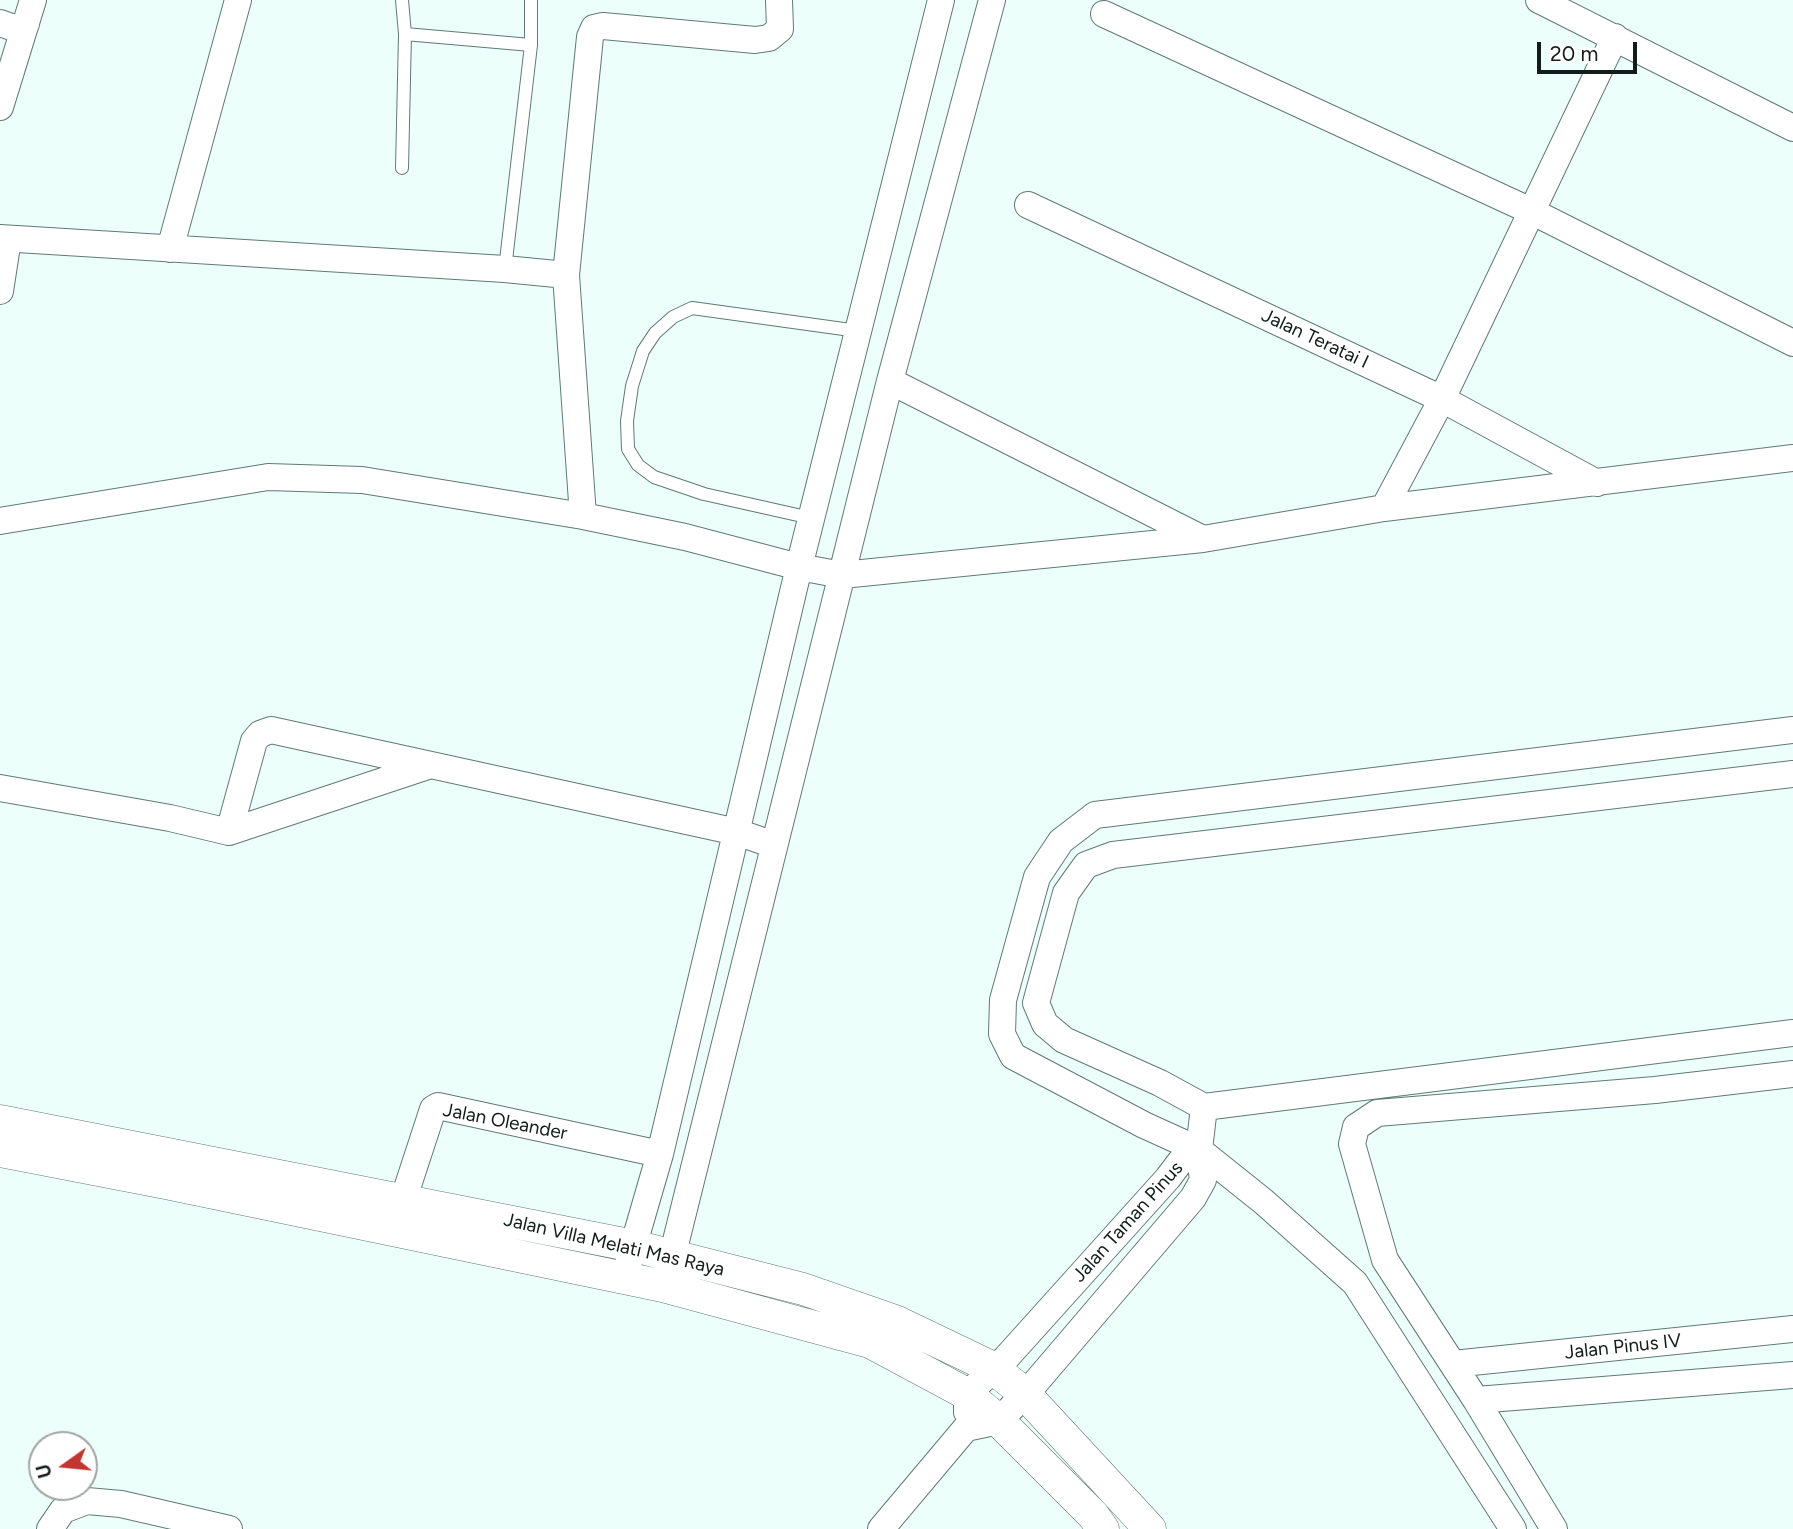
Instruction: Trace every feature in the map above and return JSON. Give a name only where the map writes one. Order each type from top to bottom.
[{"type":"street","points":[[170,249],[238,0]]},
{"type":"street","points":[[583,516],[566,275],[590,37],[594,28],[603,26],[755,40],[769,38],[780,29],[779,0]]},
{"type":"street","points":[[624,1278],[660,1154],[799,567],[941,0]]},
{"type":"street","points":[[668,1272],[890,381],[992,0]]},
{"type":"street","points":[[1539,0],[1793,128]]},
{"type":"street","points":[[0,23],[14,28],[30,12]]},
{"type":"street","points":[[0,107],[30,12]]},
{"type":"street","points":[[1104,14],[1531,211],[1793,343]]},
{"type":"street","points":[[1384,508],[1442,398],[1615,37]]},
{"type":"street","name":"Jalan Teratai I","points":[[1028,205],[1442,398],[1597,483]]},
{"type":"street","points":[[0,291],[4,239],[566,275]]},
{"type":"street","points":[[890,381],[1203,539]]},
{"type":"street","points":[[0,521],[268,477],[362,480],[583,516],[685,537],[799,567],[842,575],[1203,539],[1384,508],[1793,458]]},
{"type":"street","points":[[229,832],[254,741],[260,734],[271,730],[737,832],[774,845]]},
{"type":"street","points":[[1513,1529],[1355,1283],[1264,1202],[1199,1150],[1144,1125],[1013,1056],[1002,1034],[1003,1000],[1037,877],[1061,841],[1095,815],[1783,731],[1786,775],[1113,855],[1086,865],[1066,893],[1036,1003],[1045,1024],[1064,1040],[1160,1083],[1204,1107],[1793,1034]]},
{"type":"street","points":[[0,788],[170,818],[229,832],[430,765]]},
{"type":"street","points":[[1540,1523],[1476,1400],[1385,1260],[1352,1144],[1356,1127],[1377,1113],[1655,1090],[1793,1074]]},
{"type":"street","name":"Jalan Oleander","points":[[393,1230],[433,1110],[438,1107],[660,1154]]},
{"type":"street","points":[[1199,1150],[1204,1107]]},
{"type":"street","name":"Jalan Villa Melati Mas Raya","points":[[0,1121],[634,1247],[668,1272],[870,1342],[967,1394],[999,1420],[1093,1515],[1103,1529]]},
{"type":"street","name":"Jalan Taman Pinus","points":[[967,1394],[1015,1348],[1168,1178],[1180,1161],[1199,1150],[1203,1180],[1193,1198],[999,1420]]},
{"type":"street","name":"Jalan Villa Melati Mas Raya","points":[[0,1151],[624,1278],[668,1272],[803,1289],[895,1321],[993,1368],[1024,1393],[1145,1527]]},
{"type":"street","points":[[1355,1283],[1385,1260]]},
{"type":"street","name":"Jalan Pinus IV","points":[[1453,1364],[1793,1329]]},
{"type":"street","name":"Jalan Pinus IV","points":[[1476,1400],[1793,1375]]},
{"type":"street","points":[[966,1428],[967,1394]]},
{"type":"street","points":[[881,1529],[966,1428],[999,1420]]},
{"type":"street","points":[[50,1529],[63,1510],[87,1502],[121,1504],[229,1529]]},
{"type":"lane","points":[[402,0],[405,34],[402,168]]},
{"type":"lane","points":[[505,269],[531,45],[531,0]]},
{"type":"lane","points":[[405,34],[531,45]]},
{"type":"lane","points":[[811,518],[705,494],[654,477],[638,465],[628,449],[626,421],[632,386],[643,351],[655,333],[673,317],[692,308],[858,331]]}]
